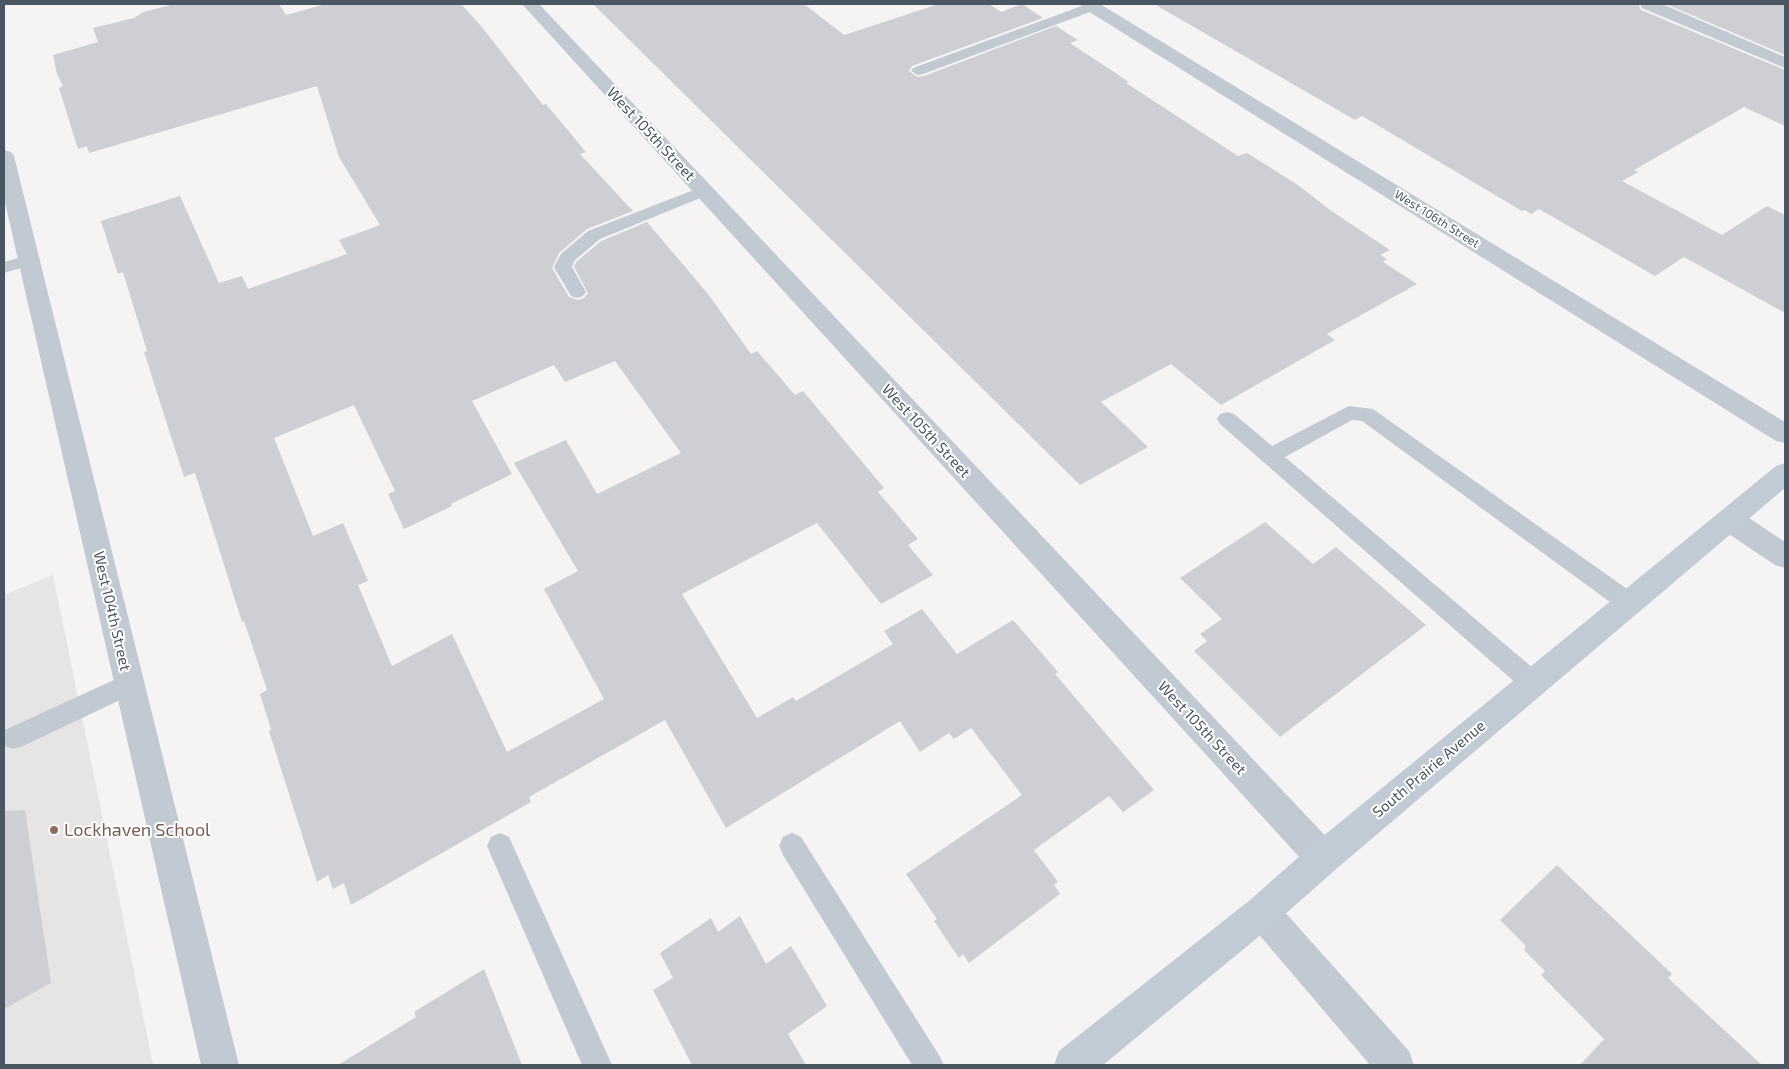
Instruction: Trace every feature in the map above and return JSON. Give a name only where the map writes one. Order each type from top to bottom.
[{"type":"main road","name":"South Prairie Avenue","points":[[1073,1065],[1262,912],[1323,858],[1785,473]]},
{"type":"street","name":"West 105th Street","points":[[530,4],[1323,858]]},
{"type":"street","points":[[1648,4],[1785,63]]},
{"type":"street","name":"West 106th Street","points":[[1091,5],[1785,434]]},
{"type":"street","name":"West 104th Street","points":[[4,156],[16,264],[129,684],[220,1065]]},
{"type":"street","points":[[1730,520],[1785,557]]},
{"type":"street","points":[[1262,912],[1395,1065]]},
{"type":"lane","points":[[918,71],[1091,5]]},
{"type":"lane","points":[[577,292],[564,267],[567,258],[594,235],[704,191]]},
{"type":"lane","points":[[1270,456],[1349,413],[1366,414],[1629,603]]},
{"type":"lane","points":[[1227,419],[1533,683]]},
{"type":"lane","points":[[14,738],[129,684]]},
{"type":"lane","points":[[500,846],[597,1065]]},
{"type":"lane","points":[[792,846],[929,1065]]},
{"type":"shaded area","name":"Lockhaven School","points":[[53,575],[153,1065],[4,1065],[4,595]]},
{"type":"building","points":[[175,4],[279,4],[286,15],[326,4],[461,4],[481,26],[543,105],[546,104],[586,152],[580,154],[633,211],[587,229],[559,253],[552,268],[569,297],[578,300],[584,298],[588,293],[574,267],[576,262],[601,241],[647,222],[708,294],[751,354],[757,351],[795,395],[803,391],[884,488],[878,492],[918,539],[908,545],[933,575],[881,604],[817,523],[682,594],[757,718],[793,697],[796,701],[893,644],[884,631],[922,609],[957,654],[1013,620],[1058,672],[1055,674],[1154,790],[1123,812],[1109,796],[1034,850],[1058,882],[1054,885],[1060,894],[969,963],[963,954],[959,958],[934,921],[937,919],[906,874],[1022,795],[971,728],[954,739],[949,733],[920,752],[900,721],[726,828],[665,720],[529,797],[531,802],[351,905],[344,883],[333,889],[328,875],[317,882],[269,731],[271,729],[260,694],[267,690],[244,621],[242,622],[195,473],[184,477],[144,352],[147,351],[123,272],[118,274],[101,221],[180,196],[219,283],[242,276],[248,289],[347,254],[339,240],[380,225],[339,157],[317,86],[89,153],[87,146],[78,149],[59,88],[63,86],[57,74],[53,55],[98,42],[93,28],[134,18],[143,12]],"holes":[[[615,361],[681,453],[597,494],[566,440],[514,463],[578,571],[544,589],[604,699],[507,752],[452,634],[392,666],[358,585],[368,581],[343,523],[313,536],[274,438],[354,405],[395,491],[388,494],[404,529],[512,474],[472,401],[554,365],[565,382]]]},
{"type":"building","points":[[593,4],[804,4],[844,35],[939,4],[989,4],[1001,12],[1022,4],[1043,18],[912,66],[909,71],[917,77],[924,76],[1056,26],[1078,40],[1070,43],[1129,82],[1126,83],[1238,156],[1247,153],[1298,185],[1330,210],[1390,250],[1380,255],[1387,259],[1383,262],[1417,284],[1327,334],[1335,340],[1221,405],[1171,364],[1101,402],[1148,447],[1080,485]]},
{"type":"building","points":[[1154,4],[1638,4],[1641,10],[1785,70],[1785,126],[1744,107],[1634,170],[1638,172],[1622,181],[1722,235],[1767,206],[1785,215],[1785,313],[1684,257],[1655,276],[1539,209],[1531,214],[1525,210],[1522,211],[1362,116],[1355,120]]},
{"type":"building","points":[[1666,4],[1785,4],[1785,55]]},
{"type":"building","points":[[1265,522],[1313,564],[1336,547],[1426,625],[1280,737],[1194,651],[1207,641],[1200,634],[1222,619],[1180,578]]},
{"type":"building","points":[[25,810],[51,983],[4,1009],[4,811]]},
{"type":"building","points":[[1557,865],[1672,974],[1668,978],[1762,1065],[1580,1065],[1604,1039],[1541,975],[1545,971],[1524,950],[1526,946],[1500,920]]},
{"type":"building","points":[[740,916],[766,964],[791,946],[827,1006],[788,1034],[806,1065],[692,1065],[653,990],[673,978],[660,953],[711,918],[718,932]]},
{"type":"building","points":[[484,969],[522,1065],[338,1065],[416,1017],[414,1012]]},
{"type":"place","name":"Lockhaven School","points":[[54,830]]}]
